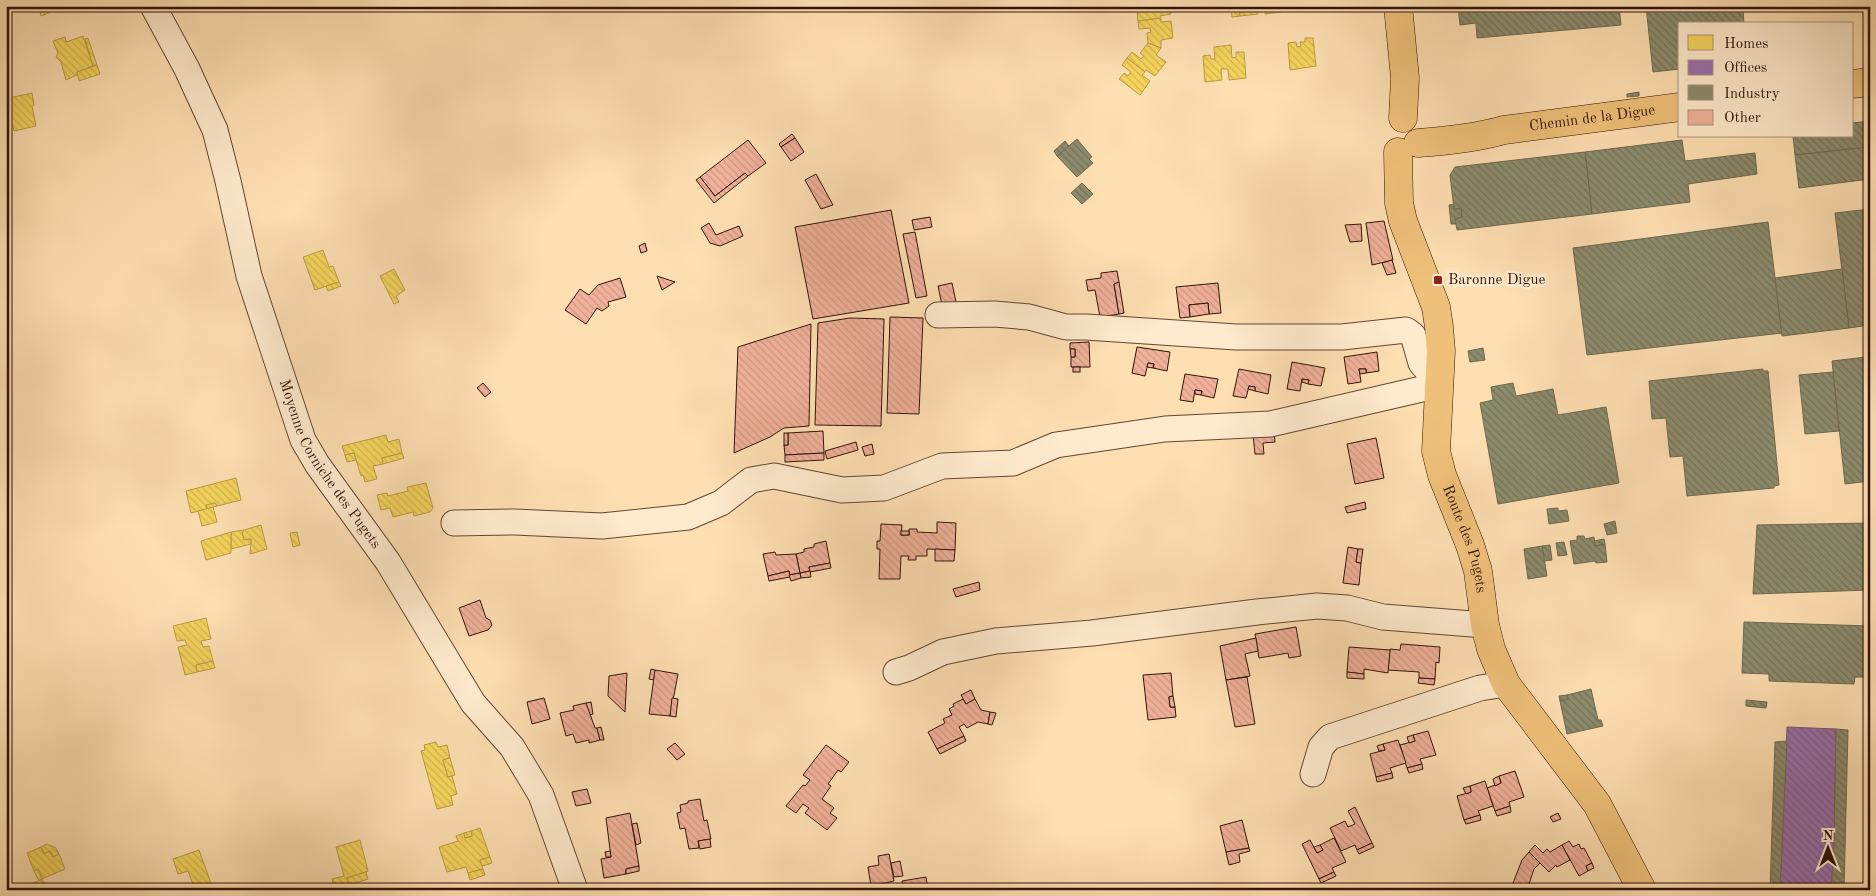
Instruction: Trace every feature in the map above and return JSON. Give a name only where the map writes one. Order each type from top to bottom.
[{"type":"main road","name":"Route des Pugets","points":[[1398,6],[1409,135],[1399,203],[1436,307],[1441,351],[1436,451],[1442,475],[1470,545],[1478,571],[1484,625],[1496,662],[1506,684],[1597,804],[1642,890]]},
{"type":"main road","points":[[1854,84],[1870,82]]},
{"type":"main road","name":"Chemin de la Digue","points":[[1409,135],[1504,130],[1678,107]]},
{"type":"street","name":"Moyenne Corniche des Pugets","points":[[153,6],[187,69],[215,130],[249,276],[303,440],[317,464],[388,562],[473,703],[512,747],[541,795],[575,890]]},
{"type":"street","points":[[454,523],[515,522],[602,526],[688,517],[721,503],[751,480],[774,476],[842,490],[884,488],[942,466],[1013,463],[1056,445],[1164,429],[1270,424],[1439,385],[1421,363],[1413,335],[1406,330],[1342,338],[1236,338],[1086,327],[1066,328],[1029,317],[938,315]]},
{"type":"street","points":[[896,672],[943,652],[996,641],[1092,633],[1317,606],[1348,608],[1393,618],[1484,625]]},
{"type":"street","points":[[1313,774],[1321,747],[1330,737],[1480,688],[1506,684]]},
{"type":"building: Homes","points":[[33,6],[57,6],[51,8],[51,12],[41,16],[39,8],[34,10]]},
{"type":"building: Homes","points":[[1144,6],[1170,6],[1171,14],[1160,16],[1161,18],[1138,21],[1137,13],[1149,11],[1148,7]]},
{"type":"building: Homes","points":[[1231,6],[1239,6],[1240,16],[1232,17]]},
{"type":"building: Homes","points":[[1239,6],[1257,6],[1258,14],[1240,16]]},
{"type":"building: Homes","points":[[1264,6],[1281,6],[1282,12],[1265,14]]},
{"type":"building: Homes","points":[[1161,18],[1161,22],[1171,21],[1173,38],[1161,40],[1161,48],[1148,43],[1147,33],[1151,32],[1150,28],[1139,29],[1138,21]]},
{"type":"building: Homes","points":[[83,36],[93,66],[77,72],[77,75],[66,80],[61,62],[56,57],[58,53],[53,41],[65,37],[66,42]]},
{"type":"building: Homes","points":[[88,38],[97,65],[93,66],[85,39]]},
{"type":"building: Homes","points":[[1305,38],[1313,38],[1316,66],[1290,70],[1288,43],[1296,42],[1297,47],[1301,46],[1300,42],[1305,42]]},
{"type":"building: Homes","points":[[1148,43],[1161,48],[1156,55],[1166,62],[1155,76],[1146,70],[1145,72],[1127,58],[1132,52],[1141,59],[1144,56],[1140,53]]},
{"type":"building: Homes","points":[[1231,45],[1232,58],[1236,57],[1236,52],[1244,52],[1246,78],[1229,80],[1228,69],[1221,69],[1222,80],[1205,82],[1203,56],[1210,55],[1211,59],[1215,59],[1214,47]]},
{"type":"building: Homes","points":[[1127,58],[1145,72],[1142,75],[1150,81],[1140,95],[1119,79],[1124,73],[1128,76],[1131,72],[1122,65]]},
{"type":"building: Homes","points":[[97,65],[100,74],[79,81],[77,72]]},
{"type":"building: Homes","points":[[32,93],[34,105],[32,106],[36,126],[14,131],[7,112],[12,111],[9,98]]},
{"type":"building: Homes","points":[[323,250],[329,267],[333,266],[339,282],[315,290],[303,257]]},
{"type":"building: Homes","points":[[394,269],[405,290],[396,296],[399,302],[394,304],[380,276]]},
{"type":"building: Homes","points":[[339,282],[341,286],[328,291],[326,286]]},
{"type":"building: Homes","points":[[386,435],[388,442],[399,439],[402,453],[382,458],[383,464],[373,466],[377,479],[365,482],[363,475],[361,476],[354,453],[345,455],[342,446]]},
{"type":"building: Homes","points":[[354,453],[356,460],[347,462],[345,455]]},
{"type":"building: Homes","points":[[402,453],[404,458],[383,464],[382,458]]},
{"type":"building: Homes","points":[[236,478],[241,500],[217,506],[215,503],[206,505],[207,509],[191,513],[186,491]]},
{"type":"building: Homes","points":[[426,483],[433,508],[430,512],[414,516],[413,512],[393,517],[390,508],[381,510],[377,495],[387,493],[388,496],[408,491],[407,487]]},
{"type":"building: Homes","points":[[215,503],[217,506],[207,509],[206,505]]},
{"type":"building: Homes","points":[[213,507],[217,522],[202,526],[198,511]]},
{"type":"building: Homes","points":[[261,525],[267,549],[250,554],[251,539],[244,540],[242,533],[244,530]]},
{"type":"building: Homes","points":[[244,530],[242,533],[244,540],[251,539],[251,544],[231,549],[231,532]]},
{"type":"building: Homes","points":[[231,532],[231,553],[206,560],[201,541]]},
{"type":"building: Homes","points":[[297,532],[300,545],[293,547],[290,533]]},
{"type":"building: Homes","points":[[206,618],[211,639],[201,641],[203,647],[209,646],[213,661],[196,665],[197,672],[185,675],[178,647],[187,645],[185,640],[177,641],[173,626]]},
{"type":"building: Homes","points":[[213,661],[215,668],[197,672],[196,665]]},
{"type":"building: Homes","points":[[436,742],[438,747],[447,745],[450,758],[443,760],[448,777],[452,776],[457,794],[451,796],[453,805],[437,809],[421,751],[425,750],[424,745]]},
{"type":"building: Homes","points":[[450,758],[455,775],[448,777],[443,760]]},
{"type":"building: Homes","points":[[480,828],[490,857],[480,860],[483,869],[468,873],[466,867],[447,872],[439,847],[458,841],[456,836],[464,833],[465,838],[472,836],[471,831]]},
{"type":"building: Homes","points":[[471,831],[472,836],[465,838],[464,833]]},
{"type":"building: Homes","points":[[360,840],[368,871],[347,878],[350,890],[335,890],[332,879],[344,876],[336,847]]},
{"type":"building: Homes","points":[[47,844],[56,848],[59,854],[53,857],[50,851],[44,854],[41,847]]},
{"type":"building: Homes","points":[[41,847],[44,854],[50,851],[53,857],[59,854],[65,869],[42,879],[38,869],[34,871],[27,853]]},
{"type":"building: Homes","points":[[199,850],[212,890],[195,890],[188,871],[178,874],[173,859]]},
{"type":"building: Homes","points":[[490,857],[492,863],[482,866],[480,860]]},
{"type":"building: Homes","points":[[38,869],[42,879],[39,881],[34,871]]},
{"type":"building: Homes","points":[[483,869],[485,875],[470,880],[468,873]]},
{"type":"building: Homes","points":[[366,872],[368,879],[349,885],[347,878]]},
{"type":"building: Homes","points":[[42,879],[47,890],[26,890],[25,887]]},
{"type":"building: Offices","points":[[1787,727],[1836,729],[1834,846],[1831,890],[1780,890]]},
{"type":"building: Industry","points":[[1458,6],[1619,6],[1621,25],[1477,38],[1476,23],[1460,25]]},
{"type":"building: Industry","points":[[1646,6],[1745,6],[1743,10],[1744,22],[1678,22],[1678,69],[1653,72]]},
{"type":"building: Industry","points":[[1639,92],[1639,96],[1627,97],[1627,94]]},
{"type":"building: Industry","points":[[1870,121],[1870,147],[1795,155],[1793,138],[1854,138],[1854,123]]},
{"type":"building: Industry","points":[[1077,139],[1092,157],[1089,159],[1093,163],[1077,177],[1057,156]]},
{"type":"building: Industry","points":[[1682,140],[1685,161],[1755,153],[1757,174],[1688,184],[1690,202],[1592,214],[1585,152]]},
{"type":"building: Industry","points":[[1065,141],[1069,146],[1057,156],[1054,151]]},
{"type":"building: Industry","points":[[1870,147],[1870,179],[1799,188],[1795,155]]},
{"type":"building: Industry","points":[[1585,152],[1592,214],[1457,230],[1455,219],[1462,217],[1461,209],[1454,209],[1450,175],[1455,167]]},
{"type":"building: Industry","points":[[1082,183],[1093,194],[1082,204],[1071,193]]},
{"type":"building: Industry","points":[[1454,204],[1454,209],[1461,209],[1462,217],[1455,219],[1456,224],[1451,224],[1449,205]]},
{"type":"building: Industry","points":[[1870,209],[1870,325],[1849,328],[1835,213]]},
{"type":"building: Industry","points":[[1768,222],[1782,333],[1587,355],[1573,248]]},
{"type":"building: Industry","points":[[1842,269],[1849,328],[1782,336],[1775,278]]},
{"type":"building: Industry","points":[[1483,348],[1485,360],[1470,362],[1468,351]]},
{"type":"building: Industry","points":[[1866,357],[1868,371],[1870,370],[1870,481],[1845,484],[1832,361]]},
{"type":"building: Industry","points":[[1763,369],[1763,371],[1768,371],[1779,485],[1774,486],[1774,488],[1687,496],[1683,456],[1670,457],[1666,418],[1652,419],[1649,381]]},
{"type":"building: Industry","points":[[1833,372],[1839,431],[1805,434],[1799,375]]},
{"type":"building: Industry","points":[[1513,383],[1516,396],[1553,389],[1558,415],[1606,407],[1619,483],[1498,504],[1480,403],[1493,400],[1491,387]]},
{"type":"building: Industry","points":[[1558,508],[1558,511],[1567,510],[1569,521],[1549,524],[1547,509]]},
{"type":"building: Industry","points":[[1615,521],[1617,533],[1607,535],[1604,524]]},
{"type":"building: Industry","points":[[1870,523],[1870,590],[1753,594],[1757,525]]},
{"type":"building: Industry","points":[[1577,536],[1584,536],[1585,539],[1594,537],[1595,546],[1605,544],[1607,562],[1596,563],[1595,561],[1574,564],[1570,541],[1577,540]]},
{"type":"building: Industry","points":[[1604,539],[1605,544],[1595,546],[1594,541]]},
{"type":"building: Industry","points":[[1564,542],[1567,555],[1558,556],[1556,543]]},
{"type":"building: Industry","points":[[1550,545],[1552,560],[1544,561],[1542,546]]},
{"type":"building: Industry","points":[[1542,546],[1547,576],[1528,579],[1524,549]]},
{"type":"building: Industry","points":[[1744,622],[1870,626],[1870,677],[1855,677],[1854,684],[1769,681],[1769,674],[1742,673]]},
{"type":"building: Industry","points":[[1591,689],[1598,720],[1601,720],[1603,726],[1567,734],[1560,701],[1568,699],[1567,695]]},
{"type":"building: Industry","points":[[1567,695],[1568,699],[1560,701],[1559,696]]},
{"type":"building: Industry","points":[[1746,700],[1767,702],[1766,708],[1746,706]]},
{"type":"building: Industry","points":[[1836,729],[1848,730],[1844,890],[1831,890],[1834,846]]},
{"type":"building: Industry","points":[[1787,741],[1780,890],[1770,890],[1775,742]]},
{"type":"building: Other","points":[[792,134],[795,138],[781,147],[779,144]]},
{"type":"building: Other","points":[[795,138],[804,152],[791,161],[781,147]]},
{"type":"building: Other","points":[[748,140],[766,163],[748,176],[745,173],[715,196],[700,177]]},
{"type":"building: Other","points":[[745,173],[748,176],[714,203],[696,180],[700,177],[715,196]]},
{"type":"building: Other","points":[[816,174],[833,205],[821,209],[805,180]]},
{"type":"building: Other","points":[[891,210],[909,303],[813,319],[795,227]]},
{"type":"building: Other","points":[[930,217],[932,227],[914,230],[912,220]]},
{"type":"building: Other","points":[[1384,221],[1393,260],[1372,265],[1366,223]]},
{"type":"building: Other","points":[[709,223],[716,235],[739,226],[743,236],[720,246],[710,243],[701,228]]},
{"type":"building: Other","points":[[1361,224],[1362,241],[1350,242],[1345,225]]},
{"type":"building: Other","points":[[915,232],[927,296],[916,298],[903,234]]},
{"type":"building: Other","points":[[645,243],[647,251],[641,253],[639,246]]},
{"type":"building: Other","points":[[1392,260],[1396,273],[1387,275],[1382,263]]},
{"type":"building: Other","points":[[1117,271],[1119,282],[1114,284],[1119,314],[1100,317],[1095,290],[1088,291],[1086,280],[1101,278],[1101,273]]},
{"type":"building: Other","points":[[657,276],[675,282],[662,290]]},
{"type":"building: Other","points":[[620,278],[626,297],[608,302],[609,306],[602,311],[597,308],[586,324],[565,310],[580,289],[589,295],[598,285]]},
{"type":"building: Other","points":[[1119,282],[1124,313],[1119,314],[1114,284]]},
{"type":"building: Other","points":[[952,283],[956,302],[942,305],[938,286]]},
{"type":"building: Other","points":[[1218,283],[1221,313],[1209,314],[1208,303],[1189,305],[1190,317],[1180,318],[1176,287]]},
{"type":"building: Other","points":[[1208,303],[1209,314],[1190,317],[1189,305]]},
{"type":"building: Other","points":[[890,317],[923,318],[919,414],[887,413]]},
{"type":"building: Other","points":[[850,318],[884,319],[881,426],[815,425],[818,323]]},
{"type":"building: Other","points":[[811,324],[809,426],[784,428],[770,437],[734,453],[738,347]]},
{"type":"building: Other","points":[[1089,342],[1090,367],[1071,367],[1071,357],[1075,357],[1075,349],[1070,349],[1070,343]]},
{"type":"building: Other","points":[[1137,347],[1170,352],[1167,371],[1153,368],[1154,364],[1148,363],[1145,376],[1132,373]]},
{"type":"building: Other","points":[[1070,349],[1075,349],[1075,357],[1071,357]]},
{"type":"building: Other","points":[[1377,352],[1379,371],[1366,373],[1366,369],[1359,369],[1361,382],[1348,384],[1344,357]]},
{"type":"building: Other","points":[[1292,362],[1325,368],[1321,386],[1308,384],[1309,380],[1302,379],[1300,391],[1287,389]]},
{"type":"building: Other","points":[[1148,363],[1154,364],[1153,368],[1147,367]]},
{"type":"building: Other","points":[[1073,367],[1080,367],[1080,372],[1073,372]]},
{"type":"building: Other","points":[[1239,369],[1271,375],[1268,394],[1255,391],[1255,387],[1249,386],[1246,398],[1233,396]]},
{"type":"building: Other","points":[[1359,369],[1366,369],[1366,373],[1360,374]]},
{"type":"building: Other","points":[[1185,374],[1218,379],[1214,398],[1201,395],[1202,391],[1195,390],[1193,402],[1180,400]]},
{"type":"building: Other","points":[[1302,379],[1309,380],[1308,384],[1302,382]]},
{"type":"building: Other","points":[[483,383],[491,392],[485,397],[477,388]]},
{"type":"building: Other","points":[[1249,386],[1255,387],[1255,391],[1248,389]]},
{"type":"building: Other","points":[[1195,390],[1202,391],[1201,395],[1195,394]]},
{"type":"building: Other","points":[[823,431],[824,453],[785,455],[784,445],[788,445],[788,433]]},
{"type":"building: Other","points":[[1274,431],[1275,442],[1263,443],[1264,454],[1255,454],[1253,434]]},
{"type":"building: Other","points":[[784,433],[788,433],[788,445],[784,445]]},
{"type":"building: Other","points":[[1376,438],[1384,478],[1355,484],[1347,444]]},
{"type":"building: Other","points":[[856,442],[858,450],[827,459],[825,451]]},
{"type":"building: Other","points":[[872,444],[874,454],[865,456],[862,447]]},
{"type":"building: Other","points":[[824,453],[824,460],[785,462],[785,455]]},
{"type":"building: Other","points":[[1365,502],[1366,509],[1347,513],[1345,507]]},
{"type":"building: Other","points":[[937,522],[956,523],[955,550],[927,549],[927,556],[916,556],[916,560],[908,560],[909,556],[901,556],[900,579],[879,579],[880,549],[877,549],[877,541],[880,541],[881,524],[902,525],[901,535],[909,535],[909,529],[917,529],[917,532],[937,533]]},
{"type":"building: Other","points":[[901,531],[909,531],[909,535],[901,535]]},
{"type":"building: Other","points":[[826,541],[830,563],[809,567],[810,571],[800,573],[796,554],[804,552],[804,549],[814,547],[814,544]]},
{"type":"building: Other","points":[[1348,547],[1358,549],[1356,562],[1361,563],[1359,585],[1343,583]]},
{"type":"building: Other","points":[[935,549],[955,550],[954,561],[935,561]]},
{"type":"building: Other","points":[[1358,549],[1363,549],[1361,563],[1356,562]]},
{"type":"building: Other","points":[[775,552],[776,555],[796,554],[800,573],[789,575],[789,571],[768,576],[763,554]]},
{"type":"building: Other","points":[[830,563],[831,568],[810,572],[809,567]]},
{"type":"building: Other","points":[[789,571],[790,577],[769,581],[768,576]]},
{"type":"building: Other","points":[[810,571],[811,577],[801,578],[800,573]]},
{"type":"building: Other","points":[[800,573],[801,578],[791,581],[789,575]]},
{"type":"building: Other","points":[[979,582],[980,590],[956,597],[953,589]]},
{"type":"building: Other","points":[[480,600],[486,618],[490,620],[492,625],[488,630],[469,636],[459,608]]},
{"type":"building: Other","points":[[1296,627],[1301,656],[1289,658],[1288,653],[1259,658],[1255,634]]},
{"type":"building: Other","points":[[1256,638],[1258,651],[1245,654],[1250,676],[1226,680],[1220,646]]},
{"type":"building: Other","points":[[1401,644],[1440,647],[1439,663],[1436,662],[1435,679],[1419,678],[1419,672],[1388,670],[1390,649],[1400,650]]},
{"type":"building: Other","points":[[1349,647],[1390,650],[1388,673],[1364,669],[1364,674],[1347,672]]},
{"type":"building: Other","points":[[651,669],[655,670],[654,680],[649,679]]},
{"type":"building: Other","points":[[655,670],[678,674],[670,716],[649,714]]},
{"type":"building: Other","points":[[1347,672],[1364,674],[1364,679],[1347,678]]},
{"type":"building: Other","points":[[627,673],[625,712],[608,696],[609,676]]},
{"type":"building: Other","points":[[1171,673],[1173,696],[1169,697],[1170,707],[1175,707],[1176,717],[1148,720],[1143,675]]},
{"type":"building: Other","points":[[1247,677],[1255,724],[1235,727],[1226,680]]},
{"type":"building: Other","points":[[1419,678],[1435,679],[1434,685],[1418,683]]},
{"type":"building: Other","points":[[971,690],[975,699],[966,704],[961,695]]},
{"type":"building: Other","points":[[1173,696],[1175,707],[1170,707],[1169,697]]},
{"type":"building: Other","points":[[544,698],[550,719],[532,724],[527,702]]},
{"type":"building: Other","points":[[672,698],[678,699],[676,717],[670,716]]},
{"type":"building: Other","points":[[963,699],[966,704],[975,699],[981,710],[990,712],[988,724],[978,722],[967,728],[964,724],[959,727],[964,736],[937,749],[928,732],[945,723],[943,719],[952,715],[949,709],[954,706],[953,704]]},
{"type":"building: Other","points":[[591,702],[593,714],[589,715],[586,703]]},
{"type":"building: Other","points":[[586,703],[600,740],[589,743],[589,740],[576,743],[573,734],[566,736],[560,713],[574,710],[573,706]]},
{"type":"building: Other","points":[[990,712],[996,713],[992,725],[988,724]]},
{"type":"building: Other","points":[[601,727],[604,740],[600,740],[597,728]]},
{"type":"building: Other","points":[[1428,731],[1436,755],[1420,759],[1422,764],[1407,768],[1400,745],[1415,741],[1413,735]]},
{"type":"building: Other","points":[[1413,735],[1415,741],[1409,743],[1407,737]]},
{"type":"building: Other","points":[[964,736],[966,741],[940,754],[937,749]]},
{"type":"building: Other","points":[[1398,740],[1406,763],[1390,768],[1392,773],[1376,777],[1370,754],[1385,750],[1383,744]]},
{"type":"building: Other","points":[[675,743],[685,754],[677,760],[667,749]]},
{"type":"building: Other","points":[[1383,744],[1385,750],[1379,751],[1377,746]]},
{"type":"building: Other","points":[[826,745],[849,762],[841,772],[838,770],[828,784],[831,786],[822,799],[834,808],[830,813],[837,818],[827,830],[805,813],[809,808],[803,804],[796,813],[786,806],[803,785],[805,786],[810,780],[803,775]]},
{"type":"building: Other","points":[[1422,764],[1423,769],[1409,773],[1407,768]]},
{"type":"building: Other","points":[[1515,771],[1524,797],[1509,802],[1510,806],[1495,811],[1487,788],[1501,783],[1499,776]]},
{"type":"building: Other","points":[[1392,773],[1393,778],[1377,782],[1376,777]]},
{"type":"building: Other","points":[[1499,776],[1501,783],[1495,786],[1493,779]]},
{"type":"building: Other","points":[[1485,781],[1493,806],[1478,811],[1480,815],[1464,820],[1457,796],[1471,792],[1470,786]]},
{"type":"building: Other","points":[[1470,786],[1471,792],[1466,794],[1463,788]]},
{"type":"building: Other","points":[[587,789],[591,803],[576,806],[572,792]]},
{"type":"building: Other","points":[[700,799],[704,821],[707,820],[711,839],[698,841],[699,848],[689,849],[685,828],[680,829],[677,813],[681,812],[680,805],[688,803],[688,801]]},
{"type":"building: Other","points":[[1510,806],[1511,812],[1497,816],[1495,811]]},
{"type":"building: Other","points":[[1355,807],[1372,843],[1357,850],[1355,845],[1341,851],[1330,828],[1345,821],[1348,827],[1355,824],[1348,811]]},
{"type":"building: Other","points":[[630,813],[639,866],[626,869],[626,874],[604,878],[601,859],[611,857],[606,818]]},
{"type":"building: Other","points":[[1558,813],[1561,819],[1553,822],[1550,817]]},
{"type":"building: Other","points":[[1480,815],[1481,820],[1466,824],[1464,820]]},
{"type":"building: Other","points":[[1242,820],[1249,848],[1226,852],[1220,826]]},
{"type":"building: Other","points":[[637,823],[641,843],[636,845],[632,824]]},
{"type":"building: Other","points":[[1334,838],[1346,862],[1332,868],[1334,872],[1319,879],[1302,844],[1310,840],[1317,853],[1323,850],[1320,845]]},
{"type":"building: Other","points":[[710,839],[711,847],[700,849],[698,841]]},
{"type":"building: Other","points":[[1569,841],[1573,847],[1579,844],[1581,849],[1584,848],[1592,863],[1586,866],[1588,871],[1579,876],[1562,845]]},
{"type":"building: Other","points":[[1372,843],[1374,847],[1359,854],[1357,850]]},
{"type":"building: Other","points":[[1320,845],[1323,850],[1317,853],[1314,847]]},
{"type":"building: Other","points":[[1535,845],[1543,853],[1547,849],[1550,852],[1562,845],[1570,860],[1557,867],[1556,865],[1549,872],[1529,852]]},
{"type":"building: Other","points":[[1249,848],[1250,851],[1239,854],[1240,862],[1229,865],[1226,852]]},
{"type":"building: Other","points":[[610,851],[611,857],[606,857],[605,852]]},
{"type":"building: Other","points":[[1529,852],[1540,863],[1534,869],[1527,890],[1520,890],[1512,886],[1522,860]]},
{"type":"building: Other","points":[[889,854],[894,881],[871,886],[868,867],[879,865],[878,856]]},
{"type":"building: Other","points":[[900,861],[903,876],[894,877],[891,863]]},
{"type":"building: Other","points":[[1592,863],[1594,868],[1588,871],[1586,866]]},
{"type":"building: Other","points":[[639,866],[639,871],[626,874],[626,869]]},
{"type":"building: Other","points":[[1334,872],[1336,876],[1321,883],[1319,879]]},
{"type":"building: Other","points":[[926,877],[928,890],[903,890],[902,881]]},
{"type":"place","name":"Baronne Digue","points":[[1438,280]]}]
